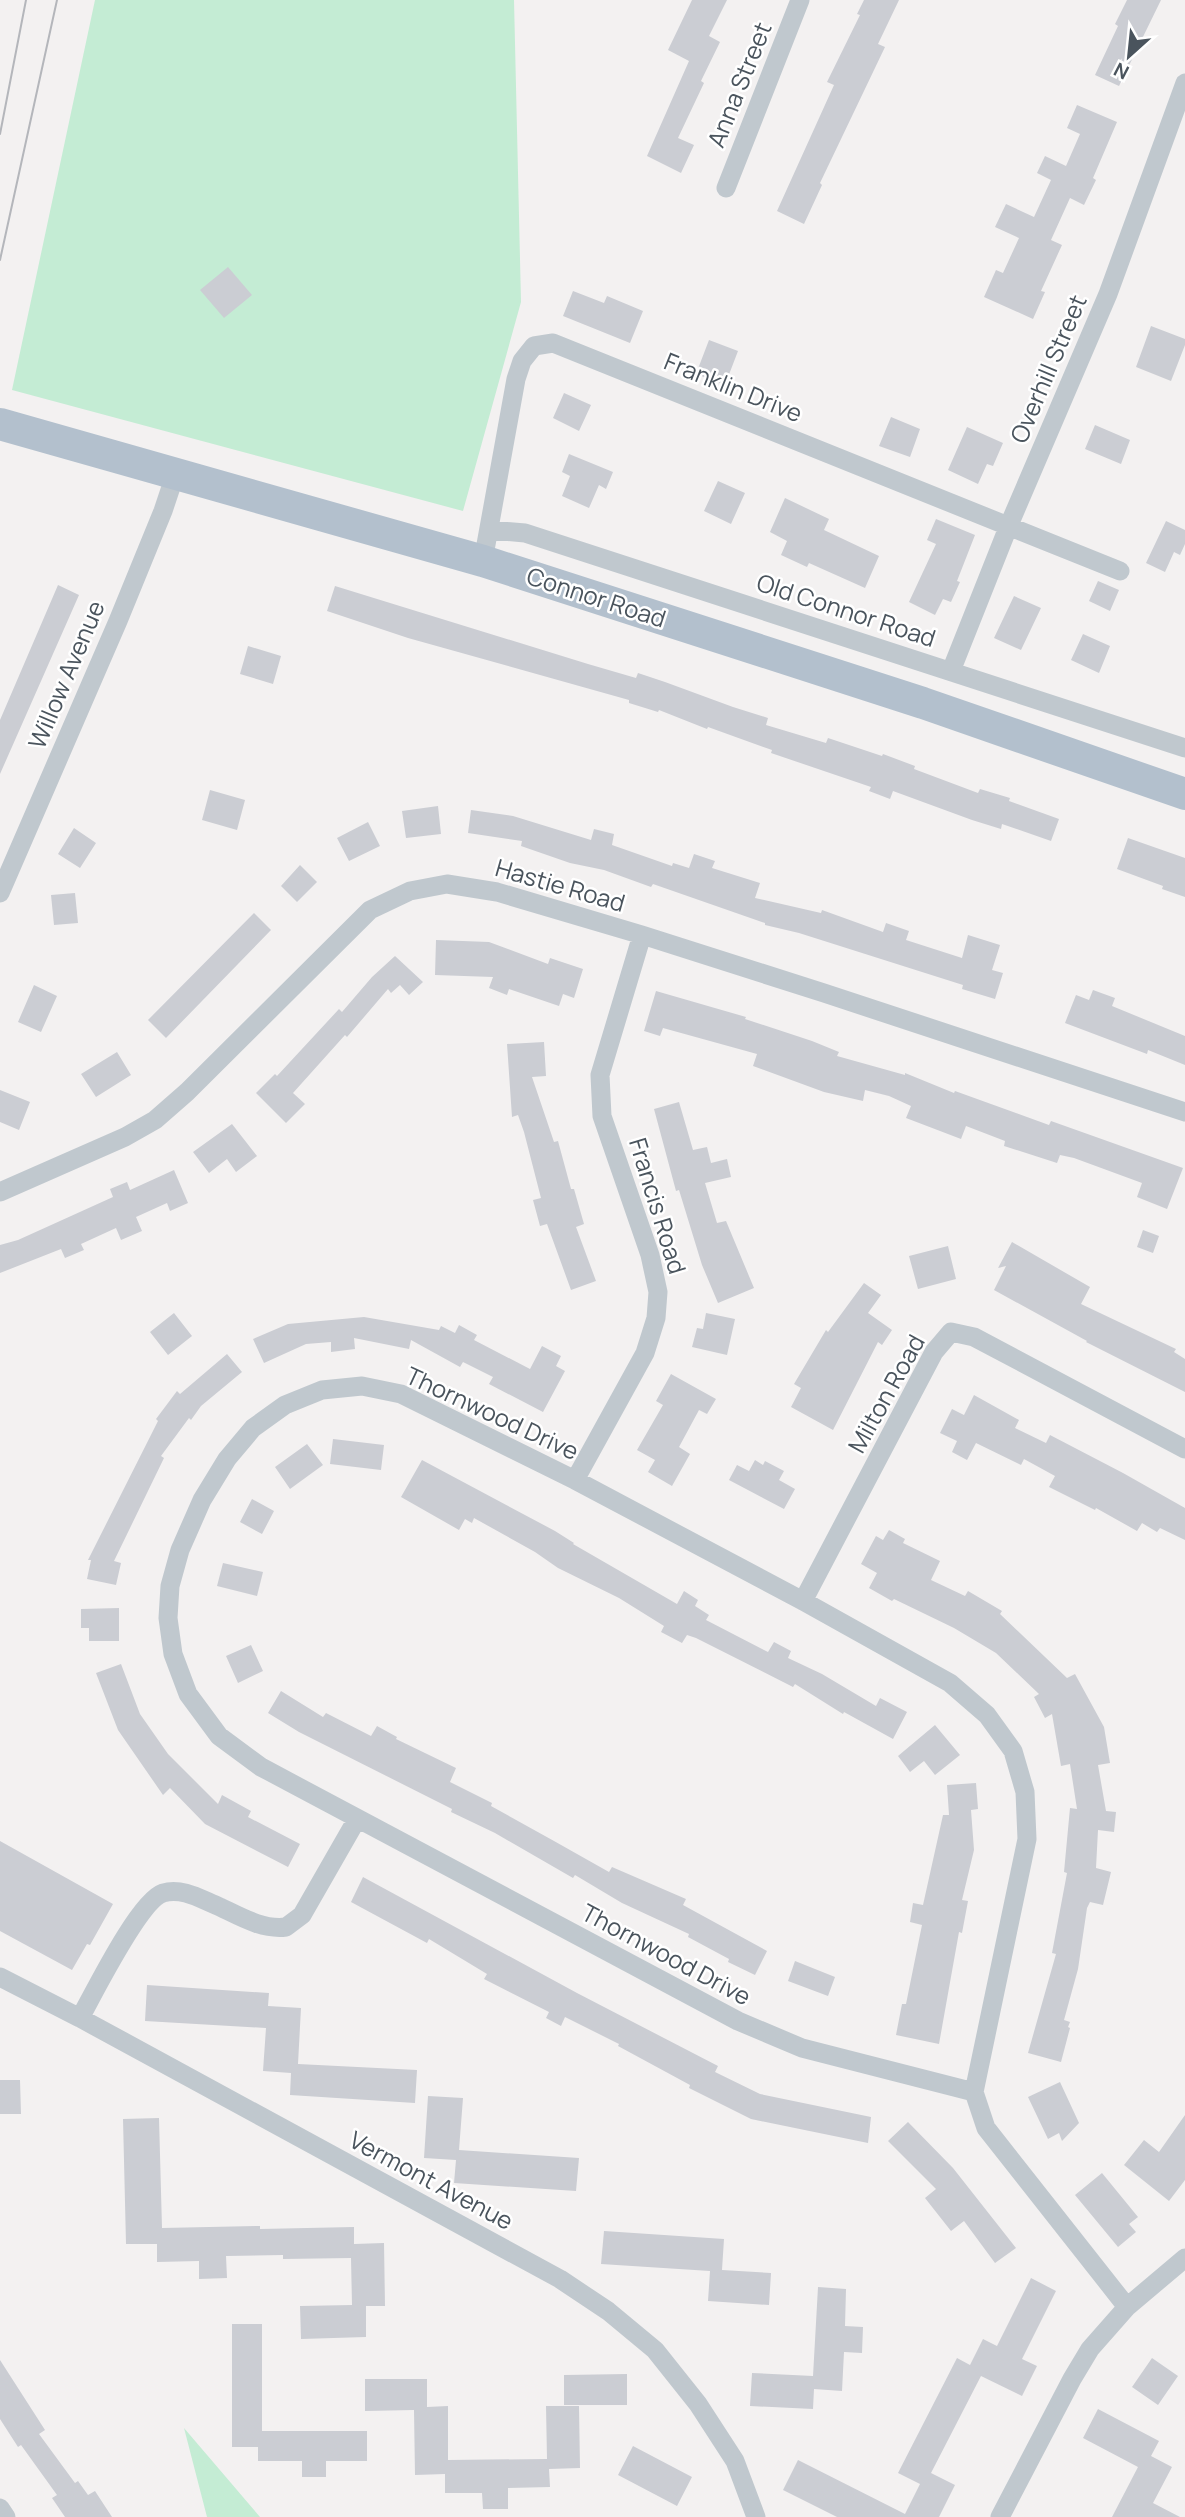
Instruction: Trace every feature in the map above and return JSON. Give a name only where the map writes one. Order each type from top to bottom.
[{"type":"main road","name":"Connor Road","points":[[0,424],[483,561],[923,703],[1185,794]]},
{"type":"street","name":"Anna Street","points":[[726,188],[800,0]]},
{"type":"street","name":"Overhill Street","points":[[951,671],[1009,525],[1108,294],[1185,83]]},
{"type":"street","name":"Franklin Drive","points":[[483,561],[491,530],[516,379],[522,361],[534,346],[553,343],[1120,571]]},
{"type":"street","name":"Willow Avenue","points":[[0,893],[118,621],[175,475]]},
{"type":"street","name":"Old Connor Road","points":[[491,530],[525,533],[1185,748]]},
{"type":"street","name":"Hastie Road","points":[[0,1192],[125,1137],[155,1120],[187,1092],[370,910],[410,891],[447,884],[497,892],[642,935],[1185,1112]]},
{"type":"street","name":"Francis Road","points":[[575,1480],[645,1353],[656,1318],[658,1292],[650,1255],[602,1116],[600,1075],[642,935]]},
{"type":"street","name":"Milton Road","points":[[803,1601],[934,1352],[951,1332],[974,1337],[1185,1449]]},
{"type":"street","name":"Thornwood Drive","points":[[362,1387],[401,1394],[575,1480],[803,1601],[950,1683],[987,1715],[1013,1751],[1025,1792],[1027,1839],[974,2092],[802,2048],[738,2021],[261,1767],[219,1736],[188,1694],[173,1654],[168,1618],[170,1586],[180,1550],[202,1500],[227,1459],[253,1428],[285,1405],[322,1390],[362,1387]]},
{"type":"street","points":[[80,2018],[136,1920],[154,1899],[163,1894],[181,1892],[267,1927],[286,1927],[302,1915],[357,1819]]},
{"type":"street","name":"Vermont Avenue","points":[[0,1978],[80,2018],[560,2279],[608,2311],[655,2350],[698,2404],[735,2460],[756,2517]]},
{"type":"street","points":[[974,2092],[986,2128],[1127,2307]]},
{"type":"street","points":[[1000,2517],[1090,2349],[1127,2307],[1185,2258]]},
{"type":"street","points":[[0,2508],[6,2517]]},
{"type":"green space","points":[[95,0],[514,0],[521,302],[463,511],[12,390]]},
{"type":"green space","points":[[184,2428],[260,2517],[207,2517]]},
{"type":"building","points":[[692,0],[727,0],[709,36],[720,42],[678,138],[694,145],[681,173],[647,156],[689,61],[668,50]]},
{"type":"building","points":[[864,0],[899,0],[878,44],[885,47],[820,183],[822,185],[804,224],[777,211],[834,85],[827,82],[860,15],[857,14]]},
{"type":"building","points":[[1127,0],[1161,0],[1119,86],[1095,75]]},
{"type":"building","points":[[1077,105],[1117,122],[1084,205],[1070,198],[1051,240],[1062,245],[1041,291],[1045,292],[1033,319],[984,297],[996,270],[1003,273],[1019,238],[995,227],[1006,204],[1034,217],[1051,180],[1037,173],[1045,156],[1066,166],[1080,134],[1067,128]]},
{"type":"building","points":[[228,267],[252,295],[224,318],[200,290]]},
{"type":"building","points":[[573,291],[604,303],[607,296],[643,311],[630,343],[563,316]]},
{"type":"building","points":[[1151,326],[1185,339],[1171,381],[1136,367]]},
{"type":"building","points":[[709,340],[738,351],[725,385],[696,374]]},
{"type":"building","points":[[564,393],[591,405],[579,431],[553,418]]},
{"type":"building","points":[[891,417],[920,429],[910,457],[879,446]]},
{"type":"building","points":[[1095,425],[1130,440],[1121,464],[1085,449]]},
{"type":"building","points":[[967,427],[1003,443],[993,466],[987,464],[978,484],[948,470]]},
{"type":"building","points":[[569,454],[613,472],[606,489],[599,485],[589,508],[562,496],[570,476],[562,472]]},
{"type":"building","points":[[718,481],[745,493],[731,524],[704,511]]},
{"type":"building","points":[[785,498],[829,519],[824,530],[879,556],[865,588],[809,563],[807,567],[781,555],[787,541],[770,532]]},
{"type":"building","points":[[936,519],[975,535],[951,602],[943,599],[935,615],[909,602],[936,544],[927,540]]},
{"type":"building","points":[[1166,521],[1185,530],[1185,544],[1180,555],[1174,552],[1165,572],[1146,563]]},
{"type":"building","points":[[1098,581],[1119,590],[1110,611],[1089,601]]},
{"type":"building","points":[[58,585],[79,595],[0,774],[0,720]]},
{"type":"building","points":[[335,586],[636,678],[638,673],[768,718],[766,725],[826,743],[828,738],[882,756],[883,754],[915,766],[914,769],[978,793],[980,789],[1010,798],[1009,801],[1059,819],[1051,841],[1002,824],[1001,829],[972,820],[893,791],[890,799],[869,791],[871,787],[771,753],[772,750],[659,710],[658,712],[629,703],[629,700],[408,638],[327,611]]},
{"type":"building","points":[[1014,596],[1041,608],[1021,650],[994,638]]},
{"type":"building","points":[[1083,634],[1110,646],[1099,673],[1071,660]]},
{"type":"building","points":[[248,646],[281,656],[273,684],[240,674]]},
{"type":"building","points":[[210,790],[245,800],[237,830],[202,820]]},
{"type":"building","points":[[438,806],[441,834],[406,838],[402,811]]},
{"type":"building","points":[[471,810],[513,816],[591,840],[594,829],[614,834],[612,845],[672,866],[673,863],[689,868],[694,854],[715,861],[712,868],[760,883],[755,898],[821,913],[822,910],[883,932],[886,923],[909,931],[906,940],[962,958],[968,935],[1000,945],[992,970],[1003,973],[995,999],[962,989],[963,985],[799,933],[765,925],[653,884],[651,887],[604,870],[570,863],[521,846],[522,841],[468,833]]},
{"type":"building","points":[[368,822],[380,846],[349,861],[337,838]]},
{"type":"building","points":[[74,828],[96,843],[80,868],[58,854]]},
{"type":"building","points":[[1128,838],[1185,858],[1185,897],[1117,869]]},
{"type":"building","points":[[300,865],[317,882],[297,902],[281,886]]},
{"type":"building","points":[[75,893],[78,923],[54,925],[51,895]]},
{"type":"building","points":[[254,913],[271,930],[166,1038],[148,1020]]},
{"type":"building","points":[[436,940],[489,942],[548,964],[550,958],[583,969],[574,998],[563,994],[559,1006],[509,989],[507,995],[489,988],[493,977],[435,975]]},
{"type":"building","points":[[395,956],[423,982],[409,995],[400,985],[391,993],[388,989],[347,1037],[345,1035],[293,1093],[305,1104],[286,1123],[256,1093],[275,1074],[277,1076],[339,1009],[342,1012],[372,977]]},
{"type":"building","points":[[34,985],[57,996],[41,1032],[18,1022]]},
{"type":"building","points":[[1093,990],[1115,998],[1112,1006],[1185,1036],[1185,1065],[1148,1050],[1147,1054],[1065,1023],[1076,995],[1089,1000]]},
{"type":"building","points":[[656,991],[746,1017],[745,1019],[839,1052],[837,1056],[905,1073],[954,1093],[955,1091],[1049,1125],[1051,1121],[1183,1168],[1167,1209],[1137,1197],[1142,1183],[1074,1158],[1060,1155],[1057,1163],[1004,1146],[1005,1141],[966,1126],[961,1139],[906,1118],[911,1106],[889,1096],[865,1090],[863,1101],[824,1092],[753,1066],[757,1054],[663,1028],[660,1036],[644,1031]]},
{"type":"building","points":[[544,1042],[546,1076],[532,1077],[554,1142],[558,1141],[571,1189],[574,1189],[584,1224],[576,1227],[596,1281],[571,1290],[547,1224],[540,1226],[533,1200],[541,1198],[518,1115],[512,1117],[507,1044]]},
{"type":"building","points":[[117,1052],[131,1075],[96,1097],[81,1074]]},
{"type":"building","points":[[0,1090],[30,1102],[19,1130],[0,1122]]},
{"type":"building","points":[[679,1102],[693,1150],[707,1147],[711,1163],[727,1159],[731,1177],[705,1183],[717,1223],[726,1221],[754,1288],[718,1303],[702,1265],[679,1190],[676,1191],[654,1109]]},
{"type":"building","points":[[232,1124],[257,1156],[236,1172],[227,1159],[209,1173],[193,1152]]},
{"type":"building","points":[[174,1170],[188,1203],[170,1211],[167,1203],[136,1217],[142,1231],[121,1240],[116,1228],[81,1244],[84,1250],[65,1258],[61,1249],[0,1273],[0,1245],[18,1240],[113,1197],[110,1189],[127,1182],[130,1190]]},
{"type":"building","points":[[1143,1230],[1159,1236],[1153,1253],[1137,1247]]},
{"type":"building","points":[[1012,1242],[1090,1287],[1081,1304],[1176,1349],[1174,1352],[1185,1359],[1185,1392],[1086,1342],[994,1290],[1006,1266],[998,1268]]},
{"type":"building","points":[[948,1246],[956,1279],[918,1289],[909,1256]]},
{"type":"building","points":[[864,1283],[881,1295],[868,1313],[892,1330],[882,1345],[878,1342],[833,1430],[791,1407],[801,1388],[794,1384],[826,1330],[828,1332]]},
{"type":"building","points":[[174,1313],[192,1336],[168,1355],[150,1332]]},
{"type":"building","points":[[706,1313],[735,1319],[727,1355],[692,1347],[697,1328],[703,1329]]},
{"type":"building","points":[[364,1317],[439,1330],[441,1326],[455,1333],[459,1325],[477,1335],[474,1340],[530,1369],[542,1346],[561,1356],[556,1366],[565,1371],[543,1412],[489,1384],[493,1377],[463,1362],[460,1367],[411,1340],[409,1349],[354,1338],[355,1349],[331,1352],[331,1342],[306,1344],[264,1363],[253,1339],[288,1324]]},
{"type":"building","points":[[227,1354],[242,1372],[201,1406],[191,1420],[189,1418],[161,1456],[164,1458],[114,1561],[121,1563],[116,1585],[87,1579],[91,1560],[88,1560],[158,1421],[156,1419],[177,1391],[180,1394]]},
{"type":"building","points":[[671,1374],[716,1399],[707,1414],[699,1410],[679,1447],[690,1454],[672,1486],[648,1472],[655,1460],[637,1450],[663,1405],[656,1401]]},
{"type":"building","points":[[974,1395],[1019,1420],[1015,1428],[1046,1443],[1050,1435],[1185,1508],[1185,1540],[1160,1528],[1157,1532],[1142,1523],[1137,1531],[1096,1508],[1095,1510],[1049,1487],[1055,1476],[1024,1459],[1021,1465],[976,1443],[967,1460],[952,1452],[957,1441],[940,1433],[952,1409],[964,1415]]},
{"type":"building","points":[[333,1439],[384,1445],[381,1470],[330,1464]]},
{"type":"building","points":[[307,1444],[323,1465],[290,1489],[275,1467]]},
{"type":"building","points":[[422,1460],[555,1531],[677,1604],[684,1591],[698,1600],[695,1606],[709,1615],[706,1620],[768,1652],[774,1642],[791,1651],[788,1658],[822,1674],[876,1706],[880,1698],[907,1712],[893,1739],[844,1712],[843,1714],[795,1684],[793,1687],[696,1638],[687,1635],[682,1643],[661,1632],[664,1626],[619,1598],[558,1568],[474,1518],[472,1523],[465,1519],[459,1530],[401,1497]]},
{"type":"building","points":[[755,1460],[763,1465],[765,1461],[784,1471],[779,1480],[795,1489],[784,1509],[729,1480],[737,1465],[749,1471]]},
{"type":"building","points":[[252,1499],[274,1511],[262,1534],[240,1522]]},
{"type":"building","points":[[889,1530],[905,1539],[903,1543],[940,1561],[931,1580],[965,1596],[968,1591],[1002,1611],[1000,1614],[1067,1678],[1075,1674],[1104,1727],[1110,1763],[1098,1765],[1106,1811],[1116,1812],[1114,1832],[1098,1830],[1096,1868],[1111,1872],[1103,1905],[1090,1902],[1087,1908],[1078,1969],[1064,2020],[1070,2022],[1070,2028],[1061,2062],[1028,2053],[1056,1954],[1052,1953],[1067,1873],[1064,1872],[1070,1808],[1077,1809],[1070,1764],[1061,1766],[1052,1714],[1045,1718],[1034,1697],[1039,1694],[996,1653],[954,1628],[869,1588],[877,1573],[861,1564],[876,1536],[883,1540]]},
{"type":"building","points":[[223,1563],[263,1572],[257,1596],[217,1586]]},
{"type":"building","points":[[119,1608],[119,1641],[89,1641],[89,1628],[81,1628],[81,1609]]},
{"type":"building","points":[[251,1645],[263,1671],[238,1683],[226,1656]]},
{"type":"building","points":[[121,1664],[140,1714],[168,1754],[218,1804],[222,1795],[251,1811],[248,1817],[300,1844],[288,1867],[205,1824],[170,1788],[163,1795],[118,1730],[96,1673]]},
{"type":"building","points":[[281,1691],[323,1717],[326,1713],[371,1736],[377,1726],[397,1737],[396,1739],[456,1768],[450,1782],[492,1803],[491,1806],[609,1872],[612,1867],[686,1899],[683,1905],[767,1951],[755,1975],[728,1962],[729,1959],[688,1937],[689,1934],[622,1903],[575,1875],[573,1878],[495,1833],[451,1812],[452,1809],[299,1732],[268,1713]]},
{"type":"building","points":[[935,1725],[960,1755],[935,1775],[924,1761],[910,1772],[898,1756]]},
{"type":"building","points":[[976,1783],[978,1809],[971,1810],[974,1850],[962,1900],[968,1901],[962,1933],[959,1932],[939,2044],[896,2035],[902,2004],[906,2004],[922,1925],[910,1922],[913,1903],[923,1905],[943,1815],[949,1815],[947,1785]]},
{"type":"building","points":[[0,1841],[113,1904],[72,1970],[0,1931]]},
{"type":"building","points":[[363,1877],[718,2066],[715,2072],[760,2094],[871,2117],[868,2143],[751,2119],[689,2088],[690,2085],[618,2046],[619,2044],[565,2017],[561,2026],[546,2018],[549,2012],[484,1979],[487,1974],[429,1939],[427,1943],[351,1902]]},
{"type":"building","points":[[795,1961],[835,1977],[828,1996],[788,1981]]},
{"type":"building","points":[[147,1985],[269,1993],[268,2006],[301,2008],[298,2064],[417,2070],[415,2103],[290,2095],[291,2073],[263,2071],[266,2028],[145,2021]]},
{"type":"building","points":[[0,2080],[20,2080],[21,2114],[0,2114]]},
{"type":"building","points":[[1060,2082],[1079,2123],[1062,2141],[1059,2133],[1048,2139],[1028,2097]]},
{"type":"building","points":[[428,2096],[463,2098],[459,2150],[579,2158],[576,2191],[454,2183],[456,2160],[424,2158]]},
{"type":"building","points":[[1185,2115],[1185,2180],[1169,2201],[1124,2165],[1144,2140],[1159,2152]]},
{"type":"building","points":[[159,2118],[162,2228],[354,2227],[354,2244],[384,2243],[385,2306],[366,2306],[366,2337],[301,2339],[300,2306],[352,2305],[351,2258],[226,2256],[227,2278],[199,2279],[199,2261],[157,2262],[157,2244],[126,2244],[123,2119]]},
{"type":"building","points":[[908,2122],[953,2168],[1016,2248],[995,2263],[964,2221],[951,2231],[925,2198],[936,2189],[888,2141]]},
{"type":"building","points":[[1102,2173],[1138,2217],[1129,2224],[1136,2232],[1118,2247],[1075,2195]]},
{"type":"building","points":[[604,2231],[724,2239],[722,2270],[771,2273],[769,2305],[708,2301],[710,2271],[601,2264]]},
{"type":"building","points":[[1031,2278],[1056,2291],[1022,2359],[1037,2366],[1022,2396],[981,2376],[931,2473],[955,2485],[939,2517],[837,2517],[783,2490],[798,2460],[905,2514],[920,2484],[898,2473],[957,2358],[970,2365],[983,2339],[997,2346]]},
{"type":"building","points":[[818,2287],[846,2289],[845,2326],[863,2327],[862,2353],[844,2352],[842,2391],[814,2389],[813,2409],[750,2406],[752,2373],[813,2376]]},
{"type":"building","points":[[232,2324],[262,2324],[262,2431],[367,2431],[367,2461],[326,2461],[326,2477],[302,2477],[302,2461],[258,2461],[258,2447],[232,2447]]},
{"type":"building","points":[[1152,2358],[1178,2376],[1158,2405],[1132,2387]]},
{"type":"building","points":[[0,2360],[45,2430],[39,2434],[75,2483],[78,2481],[88,2495],[95,2491],[112,2517],[65,2517],[52,2498],[57,2495],[21,2445],[18,2447],[0,2419]]},
{"type":"building","points":[[627,2374],[627,2405],[564,2405],[564,2375]]},
{"type":"building","points":[[365,2379],[427,2379],[427,2407],[448,2406],[448,2460],[547,2459],[546,2406],[579,2406],[580,2468],[549,2469],[550,2487],[508,2488],[508,2509],[483,2509],[482,2493],[445,2493],[445,2474],[415,2475],[414,2410],[365,2411]]},
{"type":"building","points":[[1098,2409],[1159,2441],[1151,2456],[1172,2467],[1153,2503],[1180,2517],[1112,2517],[1138,2467],[1083,2438]]},
{"type":"building","points":[[633,2446],[692,2477],[677,2506],[618,2475]]},
{"type":"tram line","points":[[0,134],[26,0]]},
{"type":"tram line","points":[[0,260],[57,0]]}]
